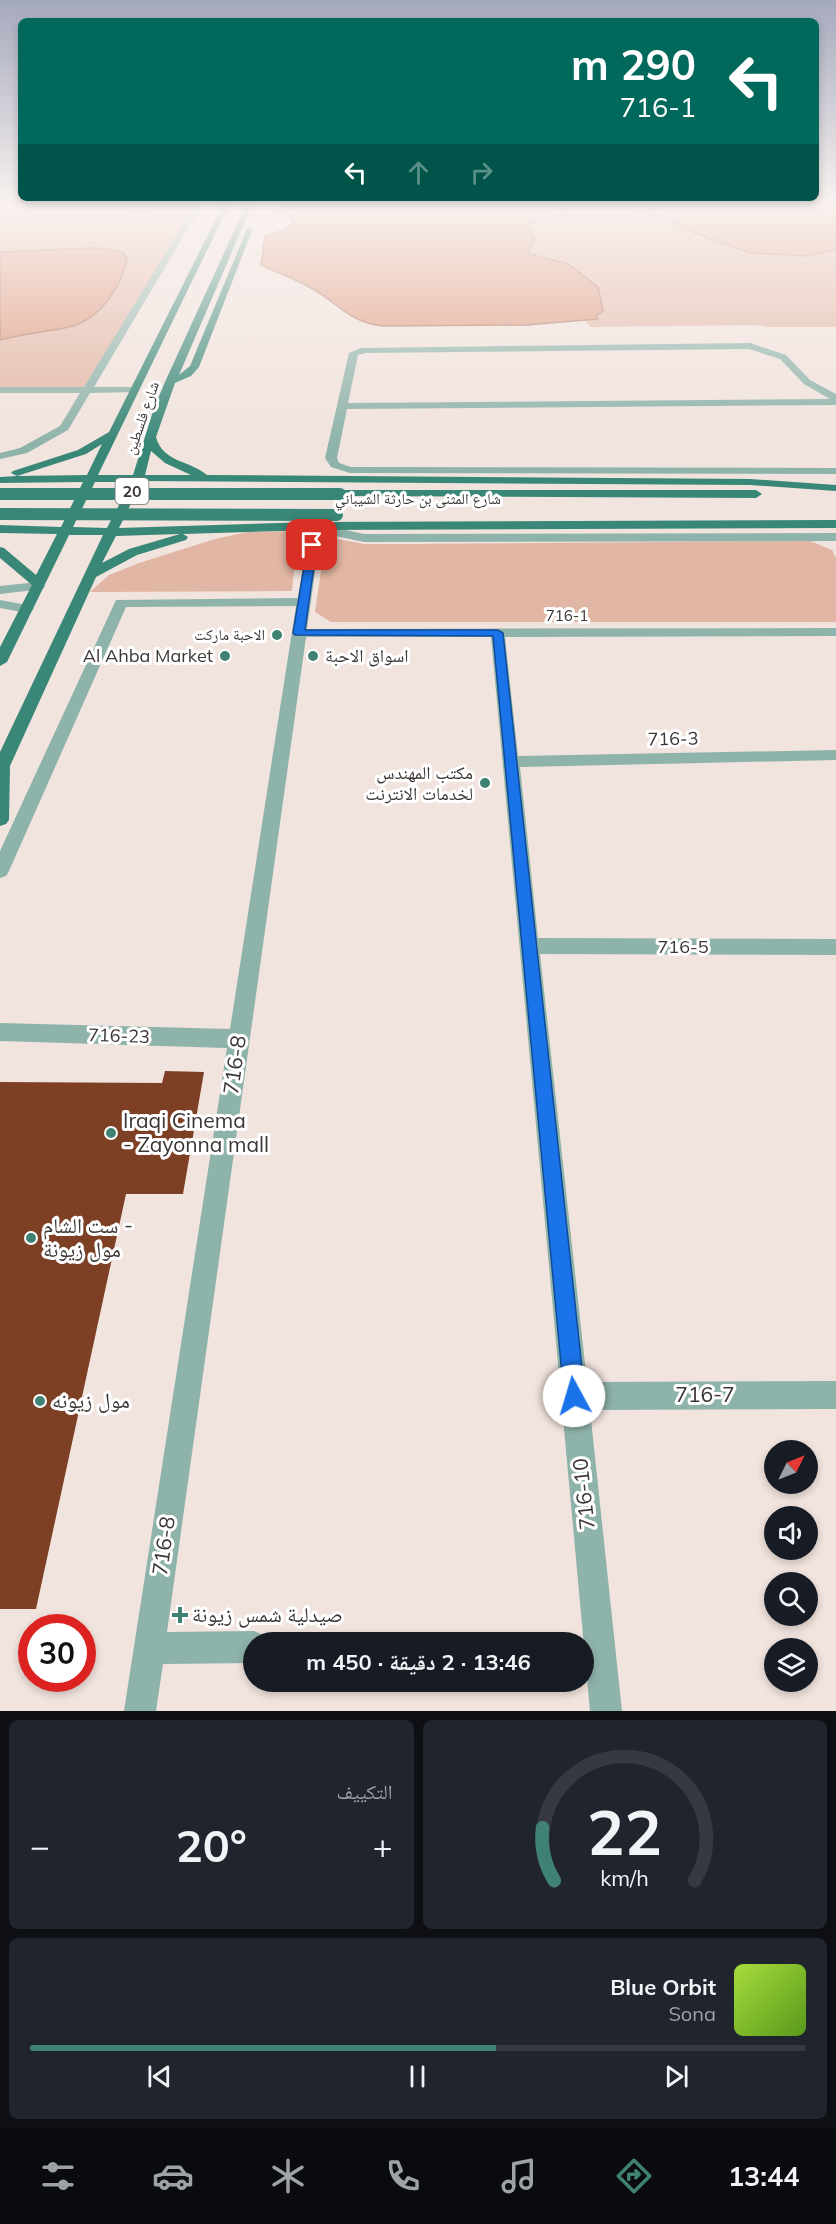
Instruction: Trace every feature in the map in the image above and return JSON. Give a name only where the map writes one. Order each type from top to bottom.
[{"type":"main road","name":"شارع فلسطين","points":[[0,662],[186,285]]},
{"type":"main road","name":"شارع فلسطين","points":[[1,768],[90,575],[138,478],[159,408],[213,285]]},
{"type":"main road","points":[[170,382],[188,374],[194,367],[228,285]]},
{"type":"main road","points":[[126,407],[142,412],[159,408]]},
{"type":"main road","points":[[0,479],[60,461],[90,448],[112,434]]},
{"type":"main road","points":[[150,436],[151,446],[158,454],[214,480]]},
{"type":"main road","points":[[0,479],[750,482],[836,488]]},
{"type":"main road","name":"شارع المثنى بن حارثة الشيباني","points":[[0,494],[836,495]]},
{"type":"main road","name":"شارع المثنى بن حارثة الشيباني","points":[[0,514],[836,516]]},
{"type":"main road","points":[[0,529],[111,532],[319,526],[836,524]]},
{"type":"main road","points":[[90,575],[142,549],[172,539],[213,530]]},
{"type":"main road","points":[[0,551],[38,585]]},
{"type":"main road","points":[[0,820],[1,768]]},
{"type":"street","points":[[0,456],[23,451],[64,428],[150,285]]},
{"type":"street","points":[[836,400],[807,382],[783,357],[750,346],[383,349],[354,353],[331,458],[335,465],[350,470],[836,471]]},
{"type":"street","points":[[0,390],[134,390]]},
{"type":"street","points":[[342,406],[836,400]]},
{"type":"street","points":[[319,526],[364,538],[836,537]]},
{"type":"street","name":"716-8","points":[[140,1711],[303,602],[319,526]]},
{"type":"street","points":[[810,538],[836,549]]},
{"type":"street","points":[[0,590],[38,585]]},
{"type":"street","points":[[0,871],[121,603],[303,602]]},
{"type":"street","points":[[0,604],[27,609]]},
{"type":"street","name":"716-1","points":[[299,633],[836,632]]},
{"type":"street","name":"716-10","points":[[498,633],[574,1396],[590,1632]]},
{"type":"street","name":"716-3","points":[[511,762],[836,755]]},
{"type":"street","name":"716-5","points":[[530,946],[836,947]]},
{"type":"street","name":"716-23","points":[[0,1032],[239,1039]]},
{"type":"street","name":"716-7","points":[[574,1396],[836,1395]]},
{"type":"street","points":[[149,1648],[243,1647]]},
{"type":"street","name":"716-10","points":[[594,1659],[606,1711]]},
{"type":"shaded area","points":[[0,285],[150,285],[82,390],[0,390]]},
{"type":"shaded area","points":[[0,285],[118,285],[99,310],[80,323],[0,340]]},
{"type":"shaded area","points":[[304,285],[595,285],[598,287],[603,311],[596,316],[597,319],[527,325],[383,326],[353,317]]},
{"type":"shaded area","points":[[595,285],[836,285],[836,327],[754,325],[590,327],[585,320],[597,319],[596,316],[603,311],[598,287]]},
{"type":"shaded area","points":[[298,531],[292,591],[90,592],[109,575],[215,539],[248,532]]},
{"type":"shaded area","points":[[326,537],[364,544],[810,541],[832,550],[836,558],[836,622],[331,622],[315,612]]},
{"type":"building","name":"مول زيونه","points":[[165,1071],[204,1072],[183,1194],[126,1194],[36,1609],[0,1609],[0,1082],[162,1083]]},
{"type":"place","name":"الاحبة ماركت","points":[[277,635]]},
{"type":"place","name":"Al Ahba Market","points":[[225,656]]},
{"type":"place","name":"اسواق الاحبة","points":[[313,656]]},
{"type":"place","name":"مكتب المهندس لخدمات الانترنت","points":[[485,783]]},
{"type":"place","name":"Iraqi Cinema - Zayonna mall","points":[[111,1133]]},
{"type":"place","name":"ست الشام - مول زيونة","points":[[31,1238]]},
{"type":"place","name":"مول زيونه","points":[[40,1401]]},
{"type":"place","name":"صيدلية شمس زيونة","points":[[180,1615]]},
{"type":"route","points":[[312,545],[299,633],[498,633],[574,1396]]}]
